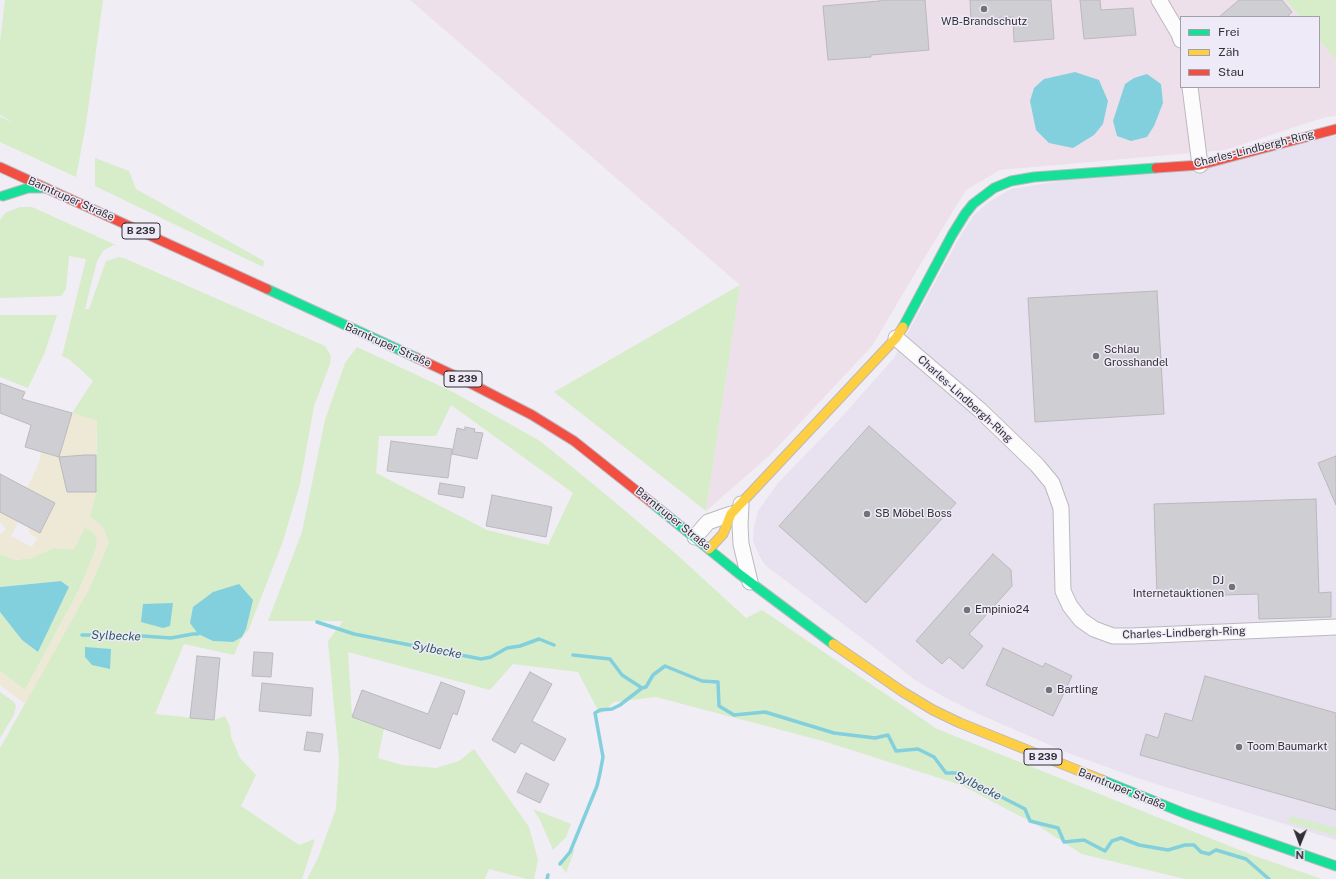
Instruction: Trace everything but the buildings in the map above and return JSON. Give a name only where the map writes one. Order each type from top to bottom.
[{"type":"main road","name":"Charles-Lindbergh-Ring","points":[[709,549],[723,534],[736,509],[896,338],[952,235],[974,204],[994,188],[1011,181],[1034,177],[1200,165],[1336,129]]},
{"type":"main road","name":"Barntruper Straße","points":[[2,198],[3,175],[46,188],[462,378],[532,415],[574,441],[650,499],[750,582],[858,662],[933,710],[960,724],[1186,814],[1336,866]]},
{"type":"main road","points":[[2,198],[28,188],[46,188]]},
{"type":"street","points":[[1159,0],[1180,37]]},
{"type":"street","points":[[1190,88],[1200,165]]},
{"type":"street","name":"Charles-Lindbergh-Ring","points":[[896,338],[980,410],[1036,465],[1052,483],[1060,508],[1063,591],[1070,606],[1081,620],[1094,629],[1113,636],[1132,636],[1336,627]]},
{"type":"street","points":[[736,509],[740,525],[741,544],[750,582]]},
{"type":"street","name":"Charles-Lindbergh-Ring","points":[[695,537],[708,522],[736,509]]},
{"type":"shaded area","points":[[410,0],[1286,0],[1299,16],[1180,16],[1180,88],[1320,88],[1320,41],[1336,60],[1336,116],[1326,117],[1225,150],[1000,170],[966,190],[872,346],[770,455],[706,511],[740,285]]},
{"type":"shaded area","points":[[1336,136],[1336,840],[1137,778],[1071,754],[976,713],[915,680],[765,565],[753,541],[754,527],[758,511],[778,483],[839,420],[894,358],[958,240],[973,216],[989,202],[1011,189]]},
{"type":"green space","points":[[5,0],[103,0],[86,124],[76,177],[0,142],[0,117],[13,122],[0,115],[0,42]]},
{"type":"green space","points":[[1286,0],[1336,0],[1336,60],[1320,41],[1320,16],[1299,16]]},
{"type":"green space","points":[[95,158],[129,171],[136,189],[264,261],[263,267],[95,186]]},
{"type":"green space","points":[[20,207],[32,207],[118,246],[113,245],[103,251],[97,261],[85,309],[89,309],[106,261],[119,257],[325,346],[330,354],[330,364],[314,406],[300,484],[282,544],[248,631],[242,637],[234,655],[184,644],[155,714],[214,720],[225,716],[230,727],[231,737],[240,758],[256,775],[241,806],[299,845],[315,839],[302,879],[0,879],[0,748],[89,589],[109,542],[102,526],[90,517],[96,492],[97,421],[72,413],[93,381],[70,360],[62,356],[86,259],[69,256],[66,289],[61,296],[0,298],[0,220],[5,213]],"holes":[[[198,634],[233,642],[213,641]]]},
{"type":"green space","points":[[740,285],[706,511],[554,392]]},
{"type":"green space","points":[[0,315],[57,315],[45,352],[28,388],[0,377]]},
{"type":"green space","points":[[357,347],[453,392],[540,441],[675,553],[746,618],[762,610],[937,729],[1252,855],[1322,879],[1185,879],[1082,854],[1037,825],[961,785],[823,741],[656,697],[614,702],[600,714],[578,672],[513,664],[490,690],[348,652],[352,717],[384,729],[378,758],[402,765],[436,768],[459,761],[474,749],[529,827],[538,860],[534,879],[527,879],[489,869],[485,879],[307,879],[318,858],[336,809],[339,760],[328,641],[343,621],[268,621],[302,532],[325,420],[345,363]],"holes":[[[451,405],[573,493],[548,545],[487,530],[376,473],[379,436],[436,436]]]},
{"type":"green space","points":[[85,527],[95,534],[97,542],[96,549],[80,588],[25,690],[0,671],[0,612],[22,640],[38,652],[69,587],[61,581],[0,587],[0,554],[15,560],[32,558],[53,548],[74,549]]},
{"type":"green space","points":[[0,692],[14,702],[16,706],[14,715],[0,738]]},
{"type":"green space","points":[[533,809],[571,824],[566,837],[553,850],[540,820]]},
{"type":"green space","points":[[1290,816],[1336,828],[1336,836],[1288,822]]},
{"type":"green space","points":[[575,849],[566,873],[558,862]]},
{"type":"sand","points":[[72,413],[97,421],[96,455],[60,457],[96,492],[90,517],[102,526],[109,542],[89,589],[25,704],[0,685],[0,671],[25,690],[80,588],[96,549],[97,542],[95,534],[85,527],[74,549],[53,548],[32,558],[15,560],[0,554],[0,534],[4,532],[5,528],[0,523],[0,506],[21,517],[11,536],[32,547],[37,538],[30,534],[28,527],[40,532],[55,503],[27,488],[39,463],[41,452],[59,457]]},
{"type":"water","points":[[1075,72],[1099,80],[1108,101],[1103,124],[1094,135],[1073,148],[1049,143],[1036,130],[1030,101],[1034,88],[1044,79]]},
{"type":"water","points":[[1147,74],[1161,84],[1163,103],[1154,126],[1147,137],[1131,141],[1117,136],[1113,121],[1125,84],[1134,78]]},
{"type":"water","points":[[61,581],[69,587],[38,652],[22,640],[0,612],[0,587]]},
{"type":"water","points":[[239,584],[253,600],[246,629],[242,637],[233,642],[213,641],[198,634],[190,623],[193,607],[213,592]]},
{"type":"water","points":[[173,603],[170,626],[163,628],[141,622],[143,604]]},
{"type":"water","points":[[85,647],[111,649],[110,669],[92,665],[85,657]]},
{"type":"waterway","name":"Sylbecke","points":[[317,622],[354,634],[481,659],[491,657],[507,648],[520,646],[539,639],[554,645]]},
{"type":"waterway","name":"Sylbecke","points":[[82,635],[171,638],[198,634]]},
{"type":"waterway","name":"Sylbecke","points":[[573,655],[610,659],[622,675],[642,688],[646,687],[653,675],[665,666],[702,681],[718,682],[719,706],[734,715],[765,712],[834,733],[875,738],[888,735],[896,751],[918,749],[934,757],[946,773],[956,773],[963,781],[974,783],[1025,809],[1030,821],[1058,828],[1064,842],[1084,840],[1105,851],[1112,841],[1121,838],[1139,845],[1168,850],[1185,845],[1194,845],[1201,852],[1209,854],[1216,850],[1246,859],[1269,879]]},
{"type":"waterway","points":[[560,864],[570,852],[597,786],[603,757],[595,713],[600,710],[612,709],[620,705],[642,688]]},
{"type":"waterway","points":[[547,879],[548,875]]},
{"type":"traffic: fast","points":[[903,327],[952,235],[965,214],[973,204],[994,188],[1011,181],[1034,177],[1156,168]]},
{"type":"traffic: fast","points":[[3,196],[28,188],[46,188]]},
{"type":"traffic: fast","points":[[267,289],[417,358]]},
{"type":"traffic: fast","points":[[652,503],[738,573],[833,644]]},
{"type":"traffic: fast","points":[[1102,780],[1186,814],[1336,866]]},
{"type":"traffic: slow","points":[[709,549],[723,534],[731,514],[896,338],[903,327]]},
{"type":"traffic: slow","points":[[833,644],[903,692],[933,710],[960,723],[1102,780]]},
{"type":"traffic: jam","points":[[1156,168],[1200,165],[1336,129]]},
{"type":"traffic: jam","points":[[0,167],[267,289]]},
{"type":"traffic: jam","points":[[417,358],[532,415],[574,441],[652,503]]},
{"type":"place","name":"WB-Brandschutz","points":[[984,9]]},
{"type":"place","name":"Schlau Grosshandel","points":[[1096,356]]},
{"type":"place","name":"SB Möbel Boss","points":[[867,514]]},
{"type":"place","name":"DJ Internetauktionen","points":[[1232,587]]},
{"type":"place","name":"Empinio24","points":[[967,610]]},
{"type":"place","name":"Bartling","points":[[1049,690]]},
{"type":"place","name":"Toom Baumarkt","points":[[1239,747]]}]
